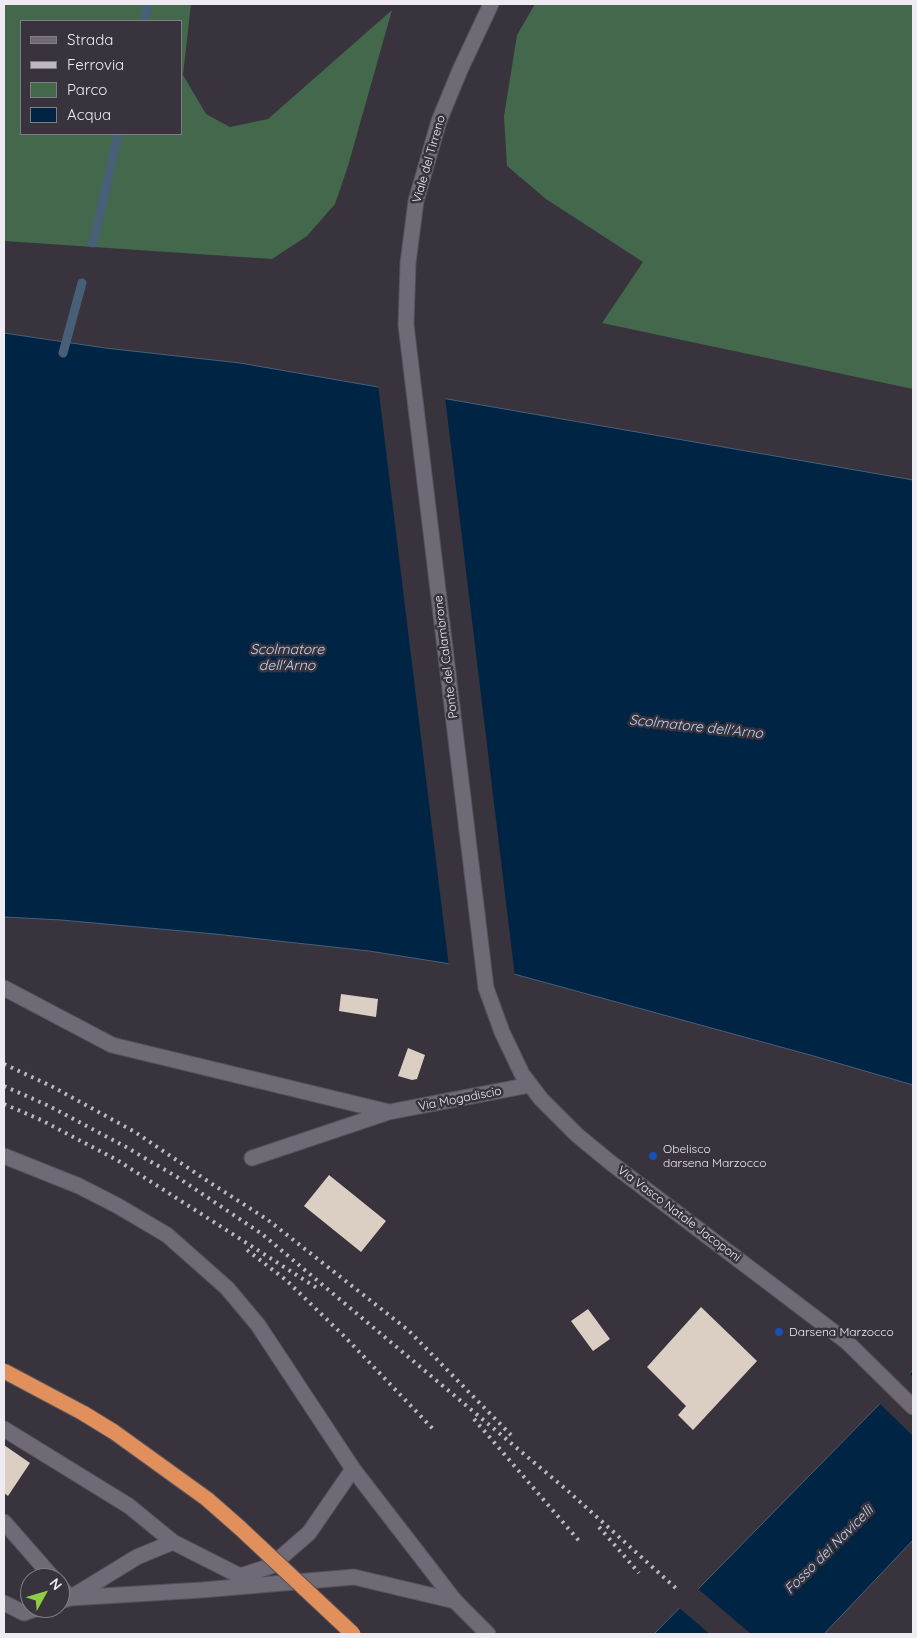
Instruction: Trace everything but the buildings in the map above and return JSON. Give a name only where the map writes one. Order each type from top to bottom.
[{"type":"highway","points":[[4,1371],[83,1413],[114,1432],[207,1499],[353,1634]]},
{"type":"main road","name":"Viale del Tirreno","points":[[406,325],[408,263],[416,201],[439,121],[460,70],[492,4]]},
{"type":"main road","name":"Ponte del Calambrone","points":[[406,325],[486,988]]},
{"type":"main road","points":[[4,988],[112,1045],[389,1112]]},
{"type":"main road","name":"Via Vasco Natale Jacoponi","points":[[486,988],[509,1047],[530,1085],[542,1099],[594,1149],[847,1342],[913,1407]]},
{"type":"main road","name":"Via Mogadiscio","points":[[252,1158],[389,1112],[530,1085]]},
{"type":"main road","points":[[4,1156],[80,1186],[167,1235],[227,1288],[258,1325],[353,1469],[455,1601],[488,1634]]},
{"type":"main road","points":[[4,1429],[129,1506],[173,1542],[240,1576],[271,1566],[309,1533],[353,1469]]},
{"type":"main road","points":[[4,1522],[44,1568]]},
{"type":"main road","points":[[70,1596],[137,1557],[173,1542]]},
{"type":"main road","points":[[70,1599],[354,1577],[455,1601]]},
{"type":"main road","points":[[4,1603],[20,1610]]},
{"type":"green space","points":[[4,4],[191,4],[183,75],[206,114],[230,127],[268,119],[392,10],[348,166],[335,204],[307,236],[272,259],[4,241]]},
{"type":"green space","points":[[535,4],[913,4],[913,389],[602,323],[643,262],[546,199],[507,166],[504,116],[517,35]]},
{"type":"water","name":"Scolmatore dell'Arno","points":[[4,333],[105,348],[240,363],[913,480],[913,1085],[514,974],[369,951],[215,934],[61,920],[4,917]]},
{"type":"water","name":"Fosso dei Navicelli","points":[[913,1370],[913,1540],[824,1634],[654,1634]]},
{"type":"pier","points":[[378,385],[445,397],[515,977],[449,967]]},
{"type":"pier","points":[[908,1372],[913,1377],[913,1436],[878,1402]]},
{"type":"pier","points":[[697,1588],[751,1634],[710,1634],[678,1607]]},
{"type":"waterway","points":[[144,20],[148,4]]},
{"type":"waterway","points":[[93,243],[118,135]]},
{"type":"waterway","points":[[63,353],[82,283]]},
{"type":"railway","points":[[4,1064],[53,1087],[135,1132],[268,1220],[408,1330],[511,1435]]},
{"type":"railway","points":[[4,1086],[49,1106],[126,1147],[177,1177],[262,1234],[568,1491],[679,1591]]},
{"type":"railway","points":[[4,1104],[41,1120],[117,1160],[320,1290]]},
{"type":"railway","points":[[247,1250],[286,1280],[345,1337],[433,1429]]},
{"type":"railway","points":[[474,1419],[580,1542]]},
{"type":"railway","points":[[599,1527],[639,1573]]},
{"type":"place","name":"Obelisco darsena Marzocco","points":[[653,1156]]},
{"type":"place","name":"Darsena Marzocco","points":[[779,1332]]}]
